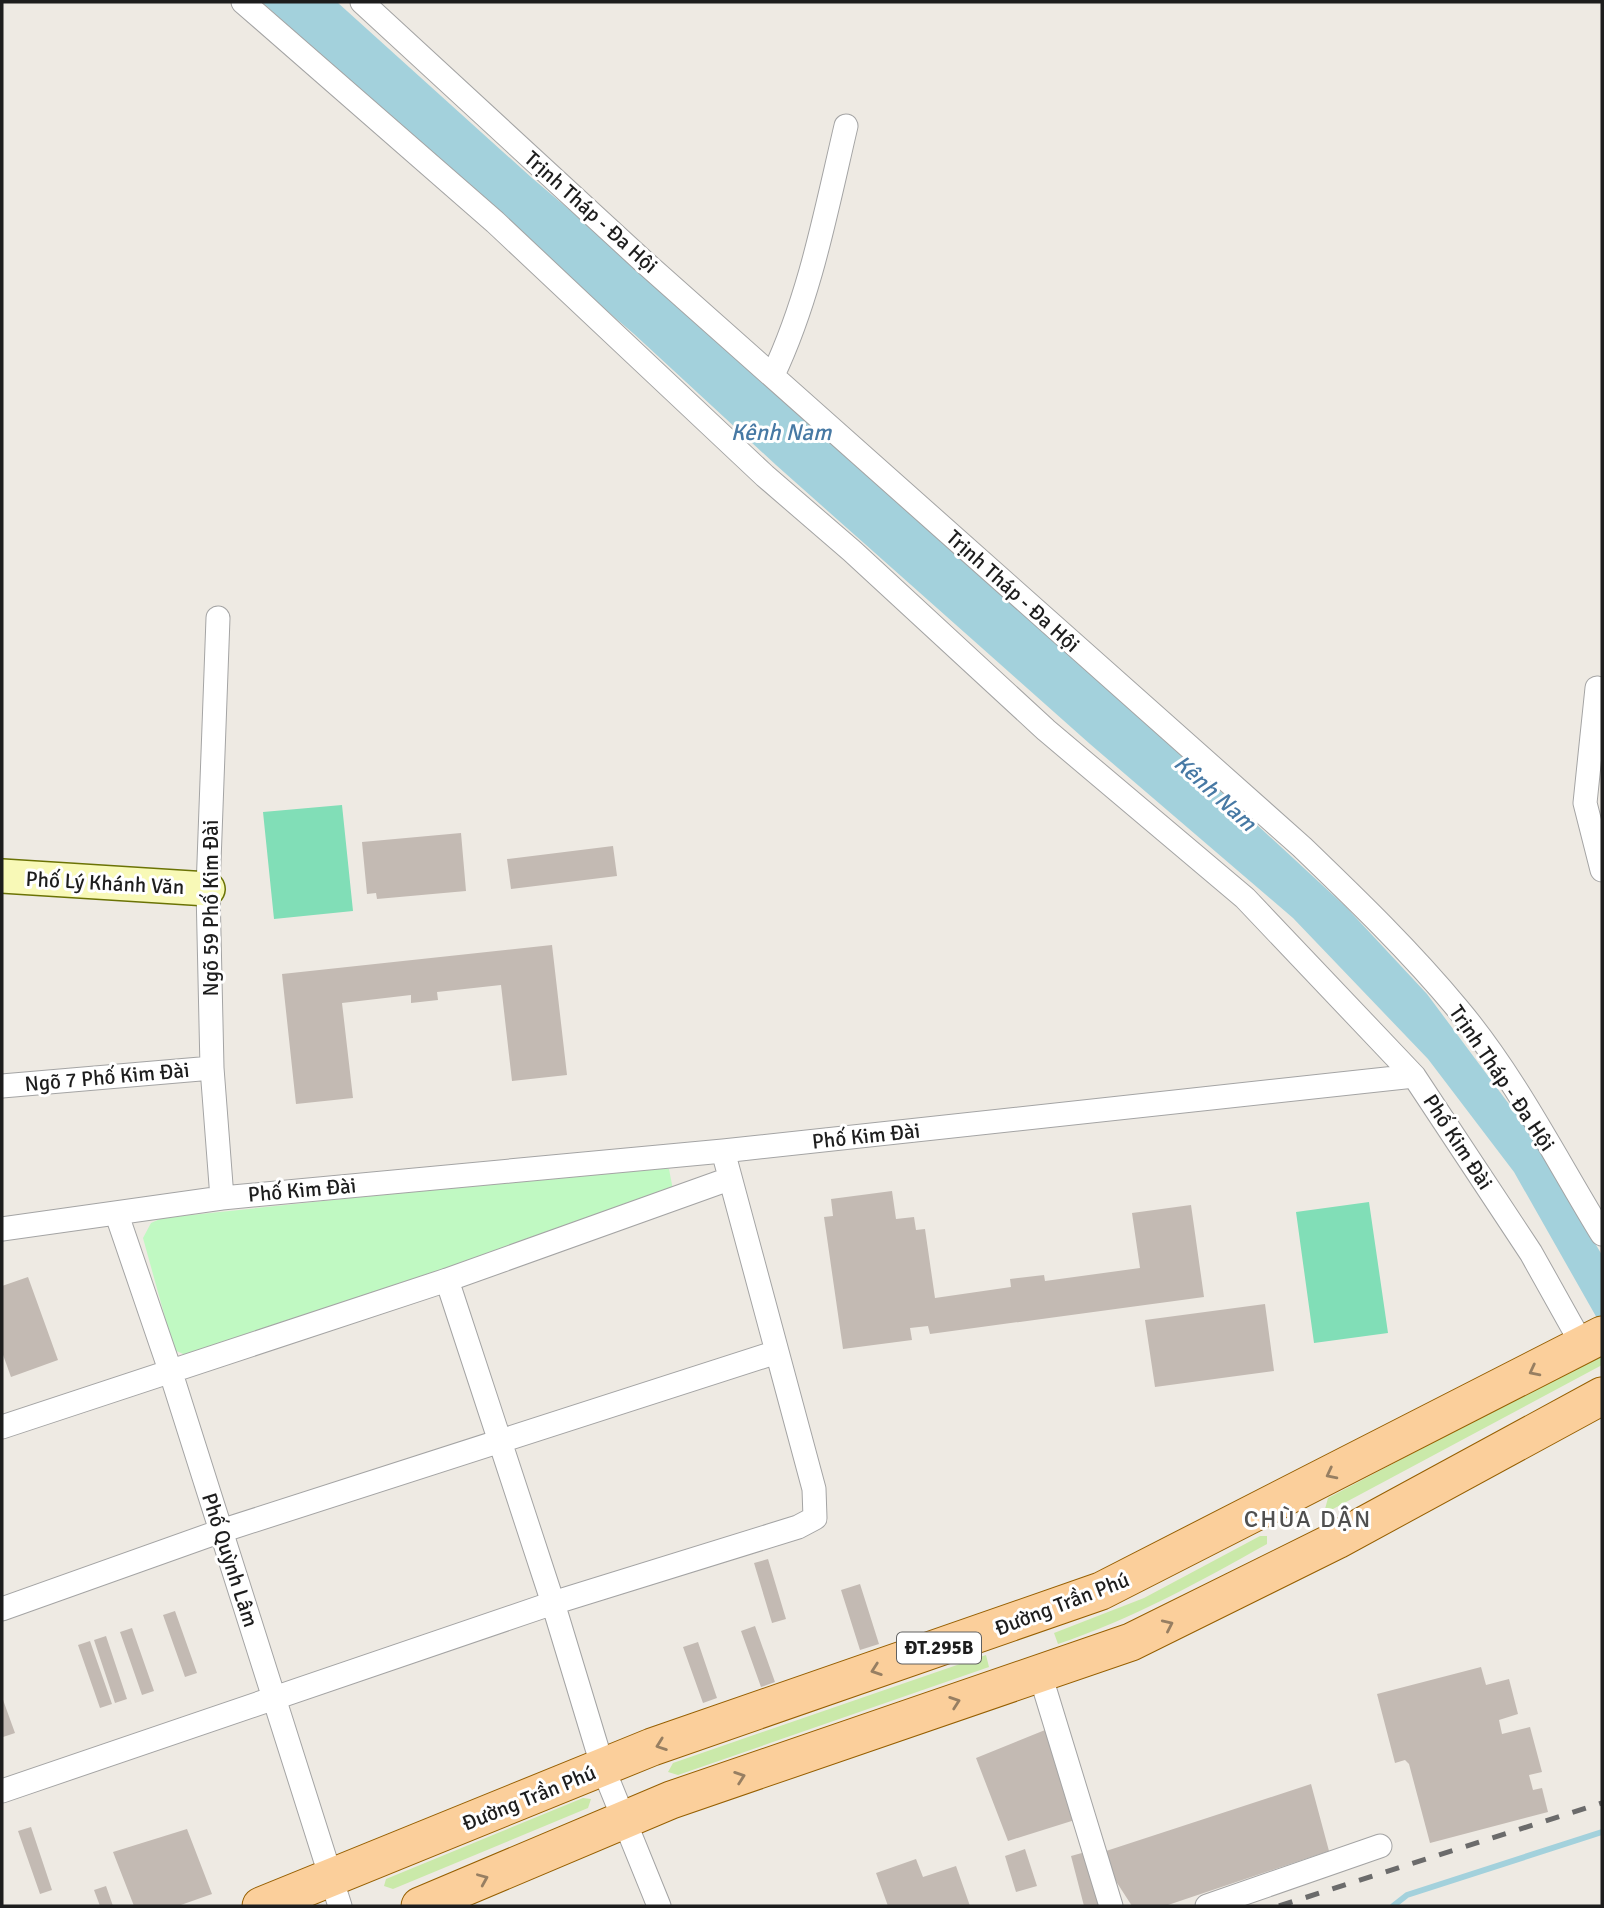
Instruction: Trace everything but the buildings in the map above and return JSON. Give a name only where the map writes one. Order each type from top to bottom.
[{"type":"main road","name":"Phố Lý Khánh Văn","points":[[2,876],[208,889]]},
{"type":"main road","name":"Đường Trần Phú","points":[[261,1906],[336,1892],[652,1747],[1101,1591],[1593,1340]]},
{"type":"main road","name":"ĐT.295B","points":[[420,1906],[625,1818],[1152,1633],[1299,1559],[1602,1396]]},
{"type":"main road","points":[[1272,1505],[1299,1559]]},
{"type":"street","points":[[243,2],[495,222],[765,476],[852,551],[1046,730],[1245,898],[1414,1076]]},
{"type":"street","name":"Trịnh Tháp - Đa Hội","points":[[362,2],[773,375],[1302,847],[1391,934],[1459,1010],[1502,1069],[1602,1234]]},
{"type":"street","points":[[773,375],[790,338],[807,288],[846,126]]},
{"type":"street","name":"Ngõ 59 Phố Kim Đài","points":[[218,618],[208,889],[212,1068],[222,1198]]},
{"type":"street","points":[[1597,688],[1584,803],[1602,870]]},
{"type":"street","name":"Ngõ 7 Phố Kim Đài","points":[[2,1086],[212,1068]]},
{"type":"street","name":"Phố Kim Đài","points":[[2,1229],[117,1215],[222,1198],[723,1151],[1414,1076],[1531,1253],[1593,1340]]},
{"type":"street","points":[[2,1791],[553,1603],[798,1527],[815,1518],[814,1489],[723,1151]]},
{"type":"street","points":[[2,1427],[447,1280],[729,1178]]},
{"type":"street","name":"Phố Quỳnh Lâm","points":[[117,1215],[170,1370],[336,1892]]},
{"type":"street","points":[[447,1280],[553,1603],[603,1768],[659,1906]]},
{"type":"street","points":[[2,1609],[222,1531],[777,1352]]},
{"type":"street","points":[[1040,1674],[1111,1906]]},
{"type":"street","points":[[1207,1906],[1380,1846]]},
{"type":"green space","points":[[342,805],[353,911],[274,919],[263,812]]},
{"type":"green space","points":[[657,1166],[669,1169],[673,1190],[666,1197],[188,1356],[174,1350],[143,1238],[151,1223],[162,1218]]},
{"type":"green space","points":[[1369,1202],[1388,1333],[1314,1343],[1296,1212]]},
{"type":"green space","points":[[1602,1353],[1602,1365],[1333,1509],[1325,1509],[1328,1498]]},
{"type":"green space","points":[[1260,1536],[1267,1536],[1267,1544],[1216,1572],[1139,1611],[1058,1644],[1054,1633],[1144,1598]]},
{"type":"green space","points":[[986,1655],[989,1667],[678,1775],[668,1772],[673,1763]]},
{"type":"green space","points":[[583,1798],[591,1799],[588,1808],[393,1889],[384,1886],[386,1879]]},
{"type":"water","name":"Kênh Nam","points":[[262,2],[337,2],[532,178],[710,329],[1110,689],[1346,907],[1427,994],[1526,1127],[1602,1255],[1602,1327],[1514,1172],[1428,1059],[1293,918],[1090,744],[776,465],[634,334],[510,228]]},
{"type":"waterway","points":[[1393,1906],[1407,1895],[1602,1832]]},
{"type":"railway","points":[[1279,1906],[1602,1803]]},
{"type":"district","name":"CHÙA DẬN","points":[[1308,1519]]}]
